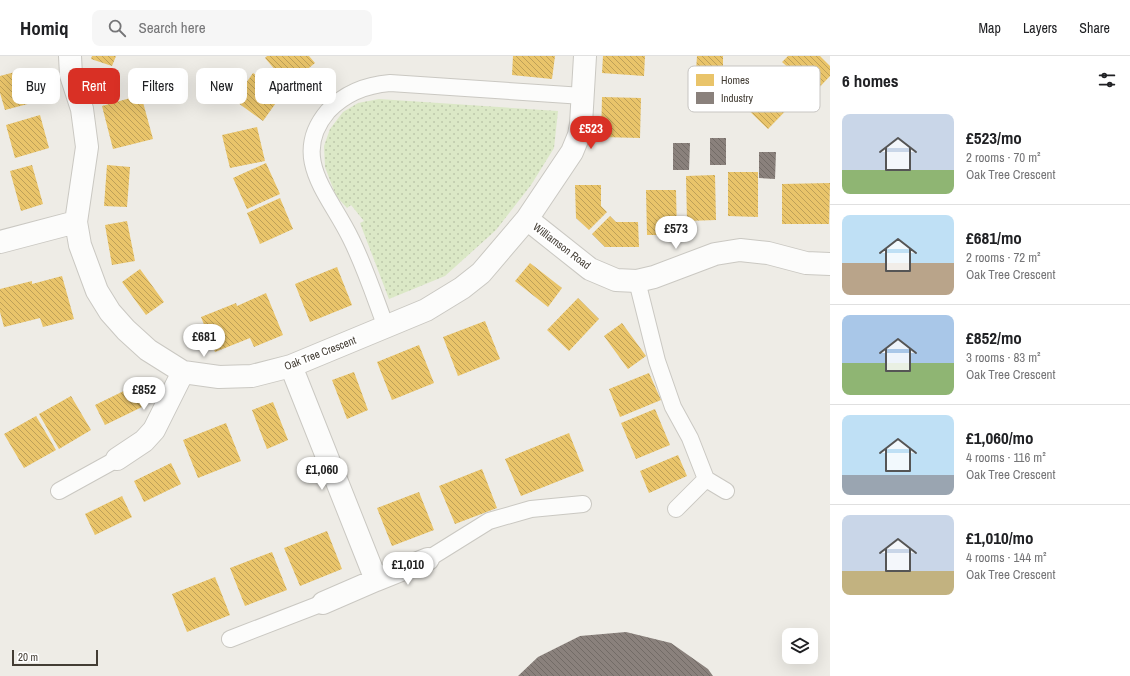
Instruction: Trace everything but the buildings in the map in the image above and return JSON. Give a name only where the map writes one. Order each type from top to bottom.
[{"type":"street","name":"Oak Tree Crescent","points":[[70,56],[71,75],[82,109],[87,147],[76,222],[80,245],[97,291],[110,312],[126,330],[148,350],[183,372],[219,377],[252,376],[291,366],[426,310],[462,288],[481,273],[527,219],[572,152],[580,130],[585,56]]},
{"type":"street","name":"Williamson Road","points":[[527,219],[590,269],[616,280],[637,281],[654,277],[715,254],[740,250],[768,253],[806,263],[830,264]]},
{"type":"street","points":[[0,242],[76,222]]},
{"type":"street","points":[[291,366],[376,580]]},
{"type":"street","points":[[116,459],[144,441],[154,430],[183,372]]},
{"type":"street","points":[[323,603],[428,559]]},
{"type":"lane","points":[[386,327],[351,239],[323,191],[313,167],[311,144],[314,132],[320,121],[336,103],[348,94],[362,87],[376,84],[390,83],[583,96]]},
{"type":"lane","points":[[637,281],[657,361],[670,401],[690,438],[706,479],[726,491]]},
{"type":"lane","points":[[59,491],[116,459]]},
{"type":"lane","points":[[676,509],[706,479]]},
{"type":"lane","points":[[428,559],[489,521],[531,509],[583,504]]},
{"type":"lane","points":[[230,639],[323,603]]},
{"type":"green space","points":[[379,99],[558,111],[554,148],[531,185],[496,230],[445,276],[389,299],[360,223],[364,221],[351,205],[347,208],[336,196],[325,167],[324,146],[330,129],[343,112],[358,103]]}]
